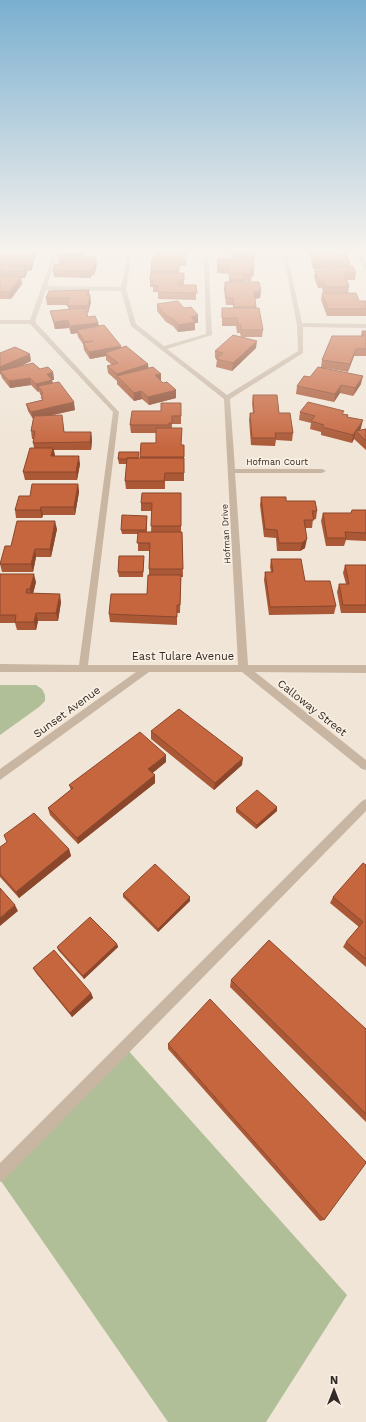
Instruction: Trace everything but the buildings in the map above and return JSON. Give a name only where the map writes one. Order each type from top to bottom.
[{"type":"street","points":[[32,322],[34,315]]},
{"type":"street","points":[[130,315],[133,325],[227,398],[301,352],[300,325],[298,315]]},
{"type":"street","points":[[164,348],[209,335],[208,315]]},
{"type":"street","points":[[0,322],[32,322],[116,412],[83,668]]},
{"type":"street","points":[[300,325],[366,326]]},
{"type":"street","name":"Hofman Drive","points":[[227,398],[243,668]]},
{"type":"street","name":"Hofman Court","points":[[232,471],[322,471]]},
{"type":"street","name":"East Tulare Avenue","points":[[0,668],[366,669]]},
{"type":"street","name":"Sunset Avenue","points":[[0,775],[148,668]]},
{"type":"street","name":"Calloway Street","points":[[243,668],[366,766]]},
{"type":"street","points":[[0,1174],[366,804]]},
{"type":"green space","points":[[0,685],[36,685],[42,689],[45,695],[45,701],[0,735]]},
{"type":"green space","points":[[126,1048],[347,1295],[266,1422],[168,1422],[1,1181]]}]
